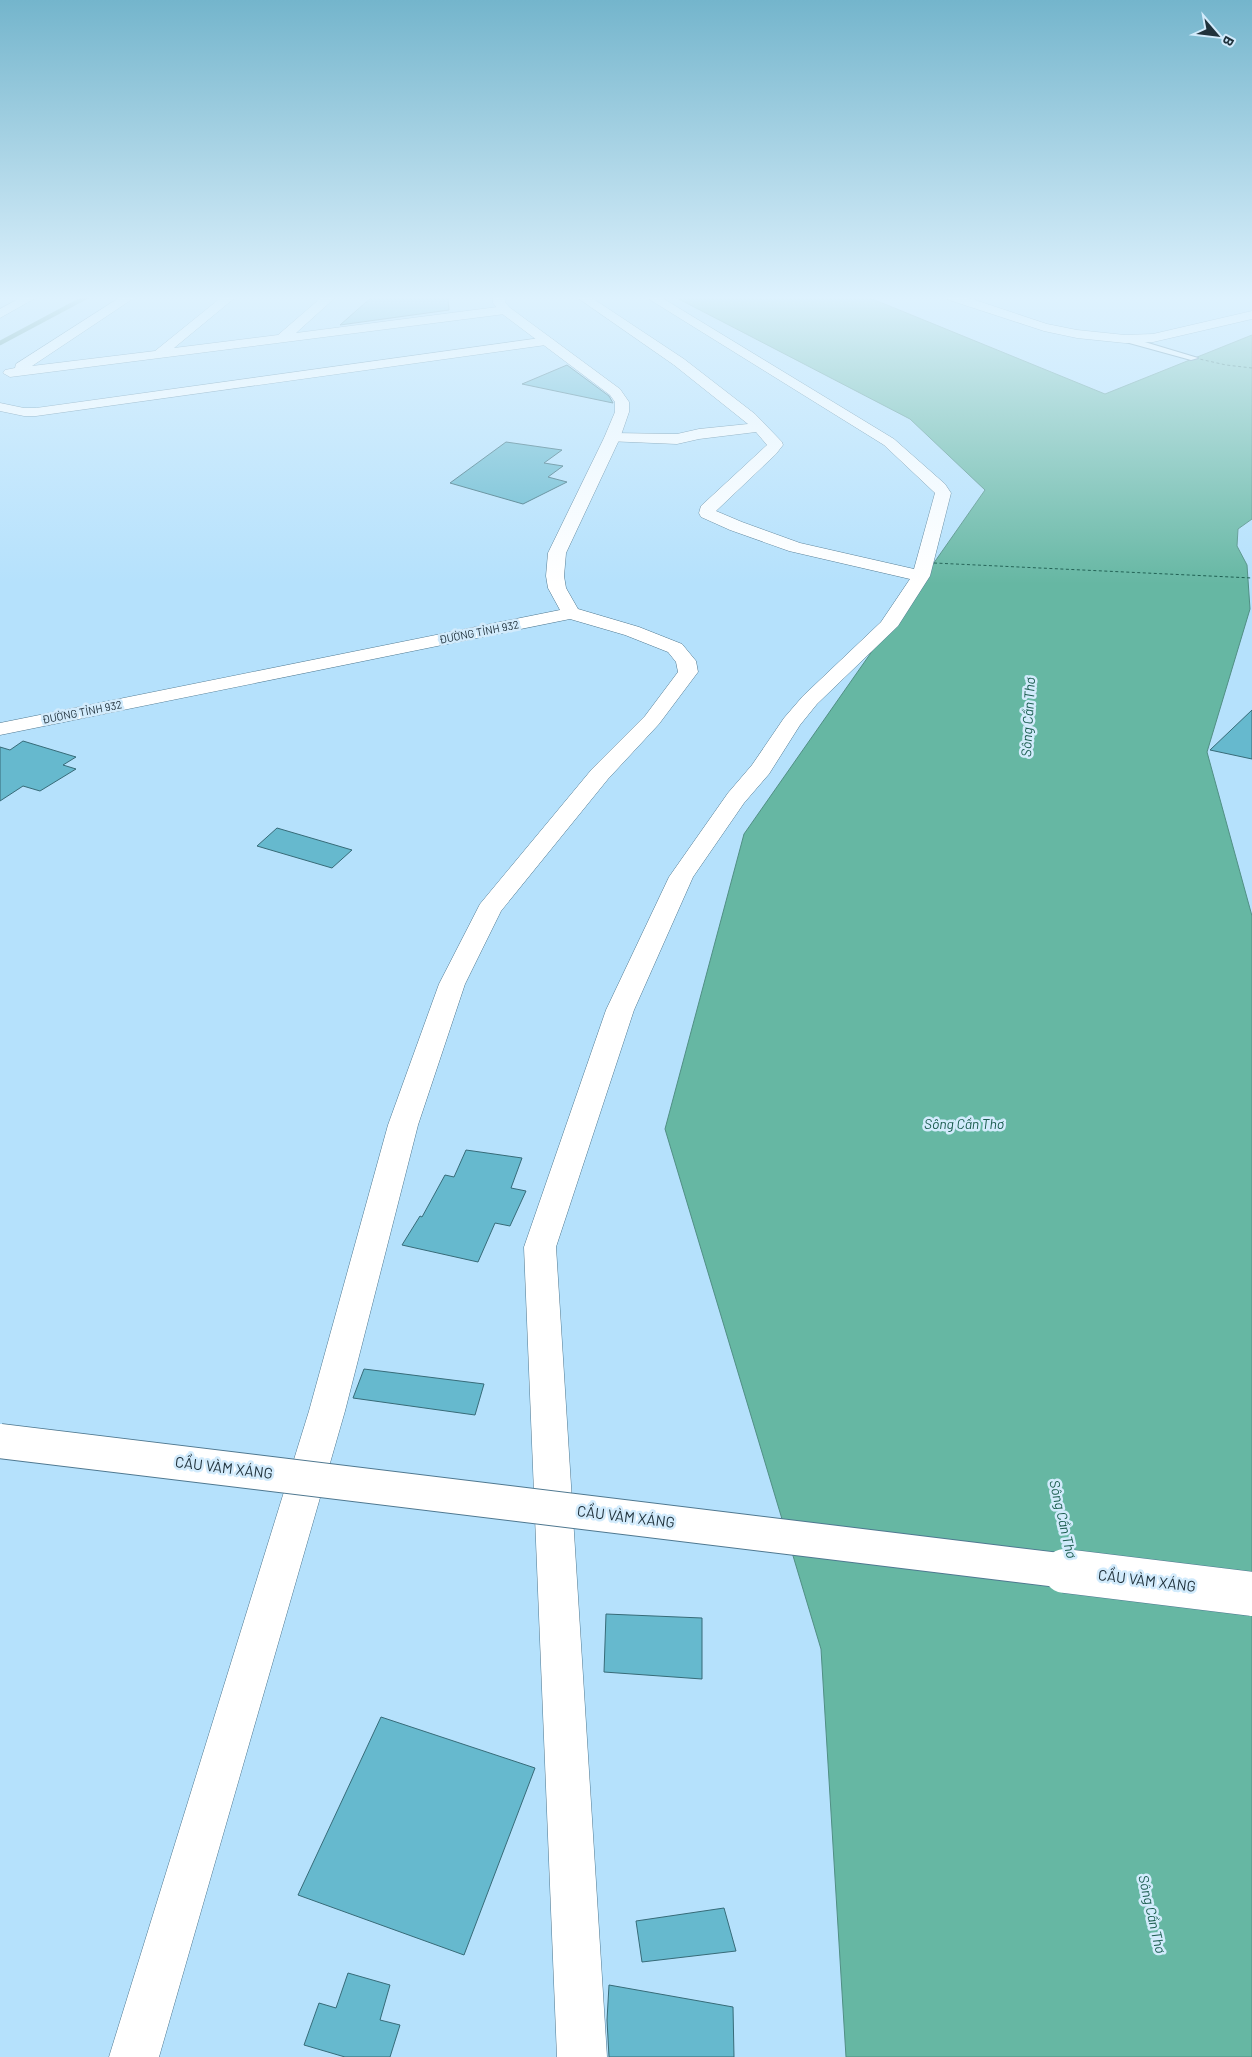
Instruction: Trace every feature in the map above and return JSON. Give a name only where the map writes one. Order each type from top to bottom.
[{"type":"street","points":[[0,407],[24,412],[36,412],[180,392]]},
{"type":"street","points":[[134,2057],[324,1420],[403,1125],[452,984],[489,909],[600,774],[652,720],[688,672],[686,661],[675,648],[632,631],[571,613],[558,588],[555,576],[557,554],[612,438],[622,412],[622,402],[613,392]]},
{"type":"street","points":[[716,392],[760,427],[776,445],[721,495],[707,512],[736,526],[795,547],[926,567]]},
{"type":"street","points":[[582,2057],[540,1247],[620,1010],[682,877],[736,798],[760,769],[791,722],[810,700],[888,626],[926,567],[942,494],[939,488],[889,442],[807,392]]},
{"type":"street","points":[[612,438],[677,439],[699,434],[760,427]]},
{"type":"street","name":"ĐƯỜNG TỈNH 932","points":[[0,729],[571,613]]},
{"type":"street","name":"CẦU VÀM XÁNG","points":[[0,1441],[1252,1594]]},
{"type":"water","name":"Sông Cần Thơ","points":[[858,392],[1100,392],[1105,394],[1110,392],[1252,392],[1252,519],[1238,529],[1237,546],[1247,565],[1250,609],[1207,752],[1252,916],[1252,2057],[846,2057],[821,1649],[665,1129],[744,834],[985,490],[910,419]]},
{"type":"building","points":[[560,392],[604,392],[609,396],[613,403]]},
{"type":"building","points":[[506,442],[562,450],[544,463],[563,466],[548,477],[567,482],[523,504],[450,483]]},
{"type":"building","points":[[1252,710],[1252,759],[1210,750]]},
{"type":"building","points":[[23,741],[76,757],[63,765],[76,769],[40,791],[23,786],[0,801],[0,747],[10,750]]},
{"type":"building","points":[[277,828],[352,850],[332,868],[257,846]]},
{"type":"building","points":[[466,1150],[522,1158],[511,1188],[526,1191],[510,1226],[495,1223],[478,1262],[402,1245],[420,1216],[422,1217],[445,1175],[454,1177]]},
{"type":"building","points":[[364,1369],[484,1384],[475,1415],[353,1398]]},
{"type":"building","points":[[606,1614],[702,1618],[702,1679],[604,1672]]},
{"type":"building","points":[[381,1717],[535,1768],[464,1955],[298,1895]]},
{"type":"building","points":[[724,1908],[736,1951],[642,1962],[636,1921]]},
{"type":"building","points":[[348,1973],[390,1985],[380,2020],[400,2025],[390,2057],[345,2057],[304,2045],[319,2003],[336,2008]]},
{"type":"building","points":[[609,1985],[733,2007],[734,2057],[609,2057],[607,2020]]},
{"type":"ferry route","points":[[934,563],[1252,578]]}]
